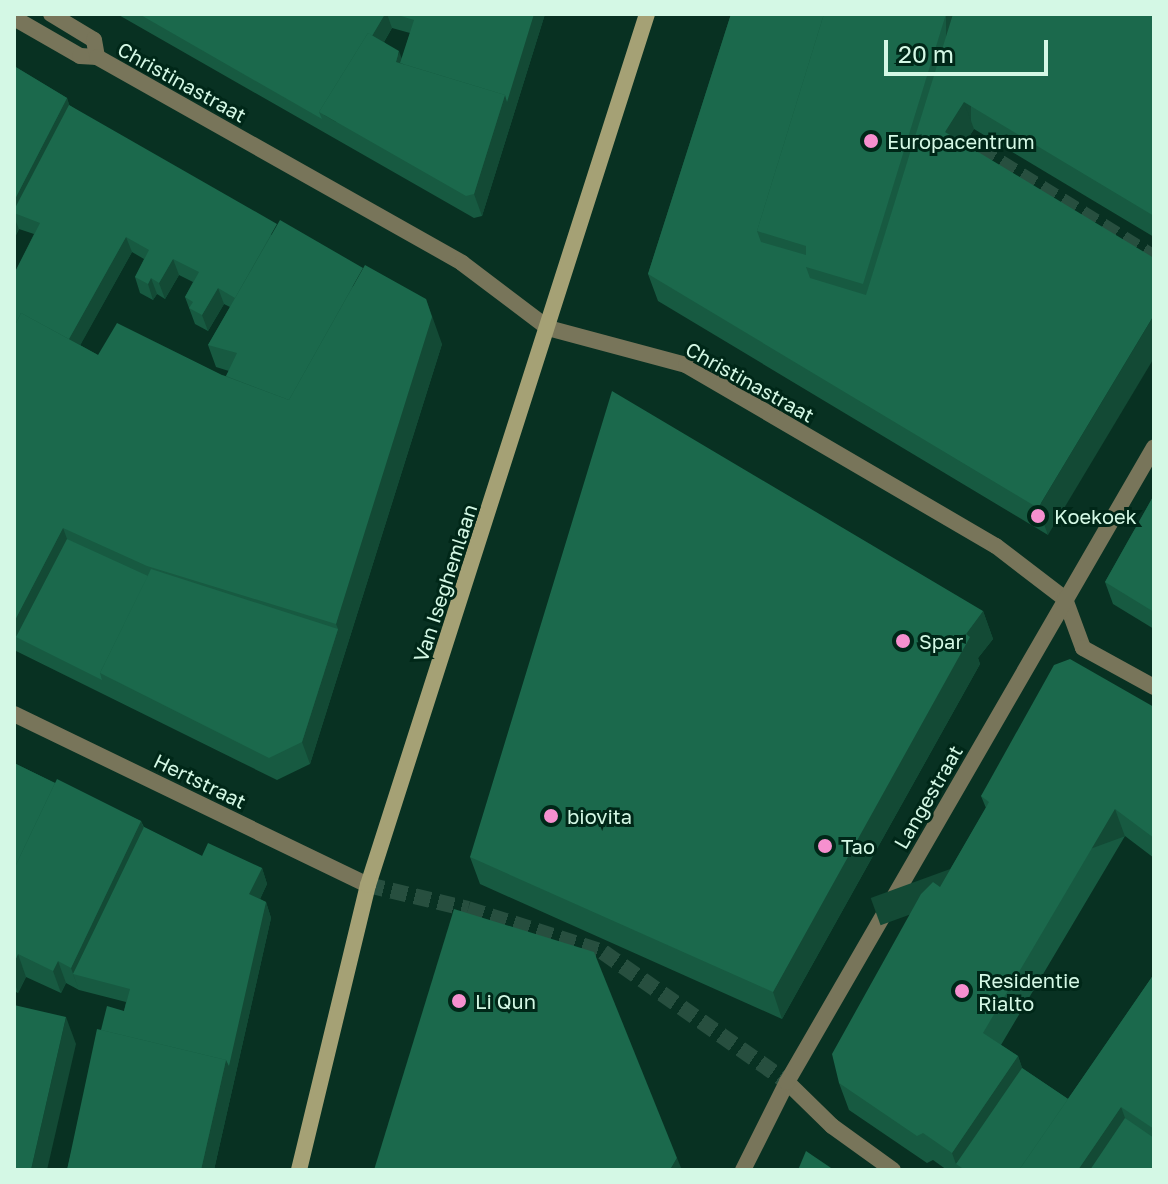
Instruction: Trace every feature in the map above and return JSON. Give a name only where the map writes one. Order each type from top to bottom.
[{"type":"street","name":"Christinastraat","points":[[51,14],[94,40],[97,57],[462,263],[548,328],[686,365],[996,546],[1065,599]]},
{"type":"street","name":"Van Iseghemlaan","points":[[299,1170],[368,885],[647,14]]},
{"type":"street","points":[[14,18],[80,56],[97,57]]},
{"type":"street","name":"Langestraat","points":[[743,1170],[787,1082],[1154,447]]},
{"type":"street","points":[[1065,599],[1083,648],[1154,687]]},
{"type":"street","name":"Hertstraat","points":[[14,714],[368,885]]},
{"type":"street","points":[[787,1082],[832,1126],[893,1170]]},
{"type":"building","points":[[139,14],[385,14],[372,36],[368,33],[319,112],[322,119]]},
{"type":"building","points":[[394,14],[534,14],[507,102],[505,95],[400,63],[414,20]]},
{"type":"building","points":[[731,14],[824,14],[757,231],[761,242],[806,255],[810,278],[866,295],[953,14],[1154,14],[1154,216],[964,102],[945,132],[1154,258],[1154,315],[1038,508],[648,274]]},
{"type":"building","name":"Europacentrum","points":[[824,14],[946,14],[863,284],[806,267],[806,246],[757,231]]},
{"type":"building","points":[[368,33],[399,51],[396,62],[505,95],[474,194],[466,196],[319,112]]},
{"type":"building","points":[[14,66],[67,98],[14,201]]},
{"type":"building","points":[[69,105],[277,224],[235,298],[218,288],[202,315],[189,308],[193,302],[185,297],[199,272],[173,259],[159,283],[151,278],[148,284],[135,277],[149,250],[126,237],[69,339],[21,313],[14,327],[14,274],[40,223],[14,213],[14,210]]},
{"type":"building","points":[[280,220],[363,268],[289,400],[226,376],[237,353],[208,345]]},
{"type":"building","points":[[365,265],[426,299],[432,317],[336,624],[147,566],[63,528],[14,622],[14,327],[21,313],[98,355],[117,323],[222,375],[289,400]]},
{"type":"building","points":[[612,391],[983,611],[966,634],[970,637],[773,992],[470,857]]},
{"type":"building","points":[[1154,495],[1154,612],[1105,582]]},
{"type":"building","points":[[67,539],[148,576],[100,673],[102,680],[16,637]]},
{"type":"building","points":[[151,569],[338,629],[302,742],[269,758],[100,673]]},
{"type":"building","name":"Residentie Rialto","points":[[1070,659],[1154,707],[1154,838],[1115,809],[983,1033],[1018,1056],[952,1153],[923,1133],[917,1136],[839,1083],[832,1054],[921,894],[933,882],[940,887],[989,802],[981,796],[1054,665]]},
{"type":"building","points":[[14,763],[55,783],[14,869]]},
{"type":"building","points":[[57,779],[141,821],[71,968],[58,961],[53,971],[18,954],[14,963],[14,869]]},
{"type":"building","points":[[144,827],[202,856],[208,843],[262,868],[249,894],[266,902],[229,1066],[226,1060],[101,1030],[107,1006],[124,1011],[130,989],[73,974]]},
{"type":"building","points":[[454,909],[594,952],[677,1158],[670,1170],[374,1170]]},
{"type":"building","points":[[1154,974],[1154,1129],[1121,1107],[1078,1170],[1019,1170]]},
{"type":"building","points":[[14,1005],[66,1017],[31,1170],[14,1170]]},
{"type":"building","points":[[97,1029],[226,1060],[201,1170],[67,1170]]},
{"type":"building","points":[[1022,1068],[1068,1099],[1019,1170],[965,1170],[956,1164]]},
{"type":"building","points":[[1125,1118],[1154,1138],[1154,1169],[1090,1170]]},
{"type":"building","points":[[806,1151],[834,1170],[798,1170]]},
{"type":"tunnel","points":[[980,150],[1154,258]]},
{"type":"tunnel","points":[[368,885],[468,909],[603,952],[787,1082]]},
{"type":"place","name":"Europacentrum","points":[[871,141]]},
{"type":"place","name":"Koekoek","points":[[1038,516]]},
{"type":"place","name":"Spar","points":[[903,641]]},
{"type":"place","name":"biovita","points":[[551,816]]},
{"type":"place","name":"Tao","points":[[825,846]]},
{"type":"place","name":"Residentie Rialto","points":[[962,991]]},
{"type":"place","name":"Li Qun","points":[[459,1001]]}]
